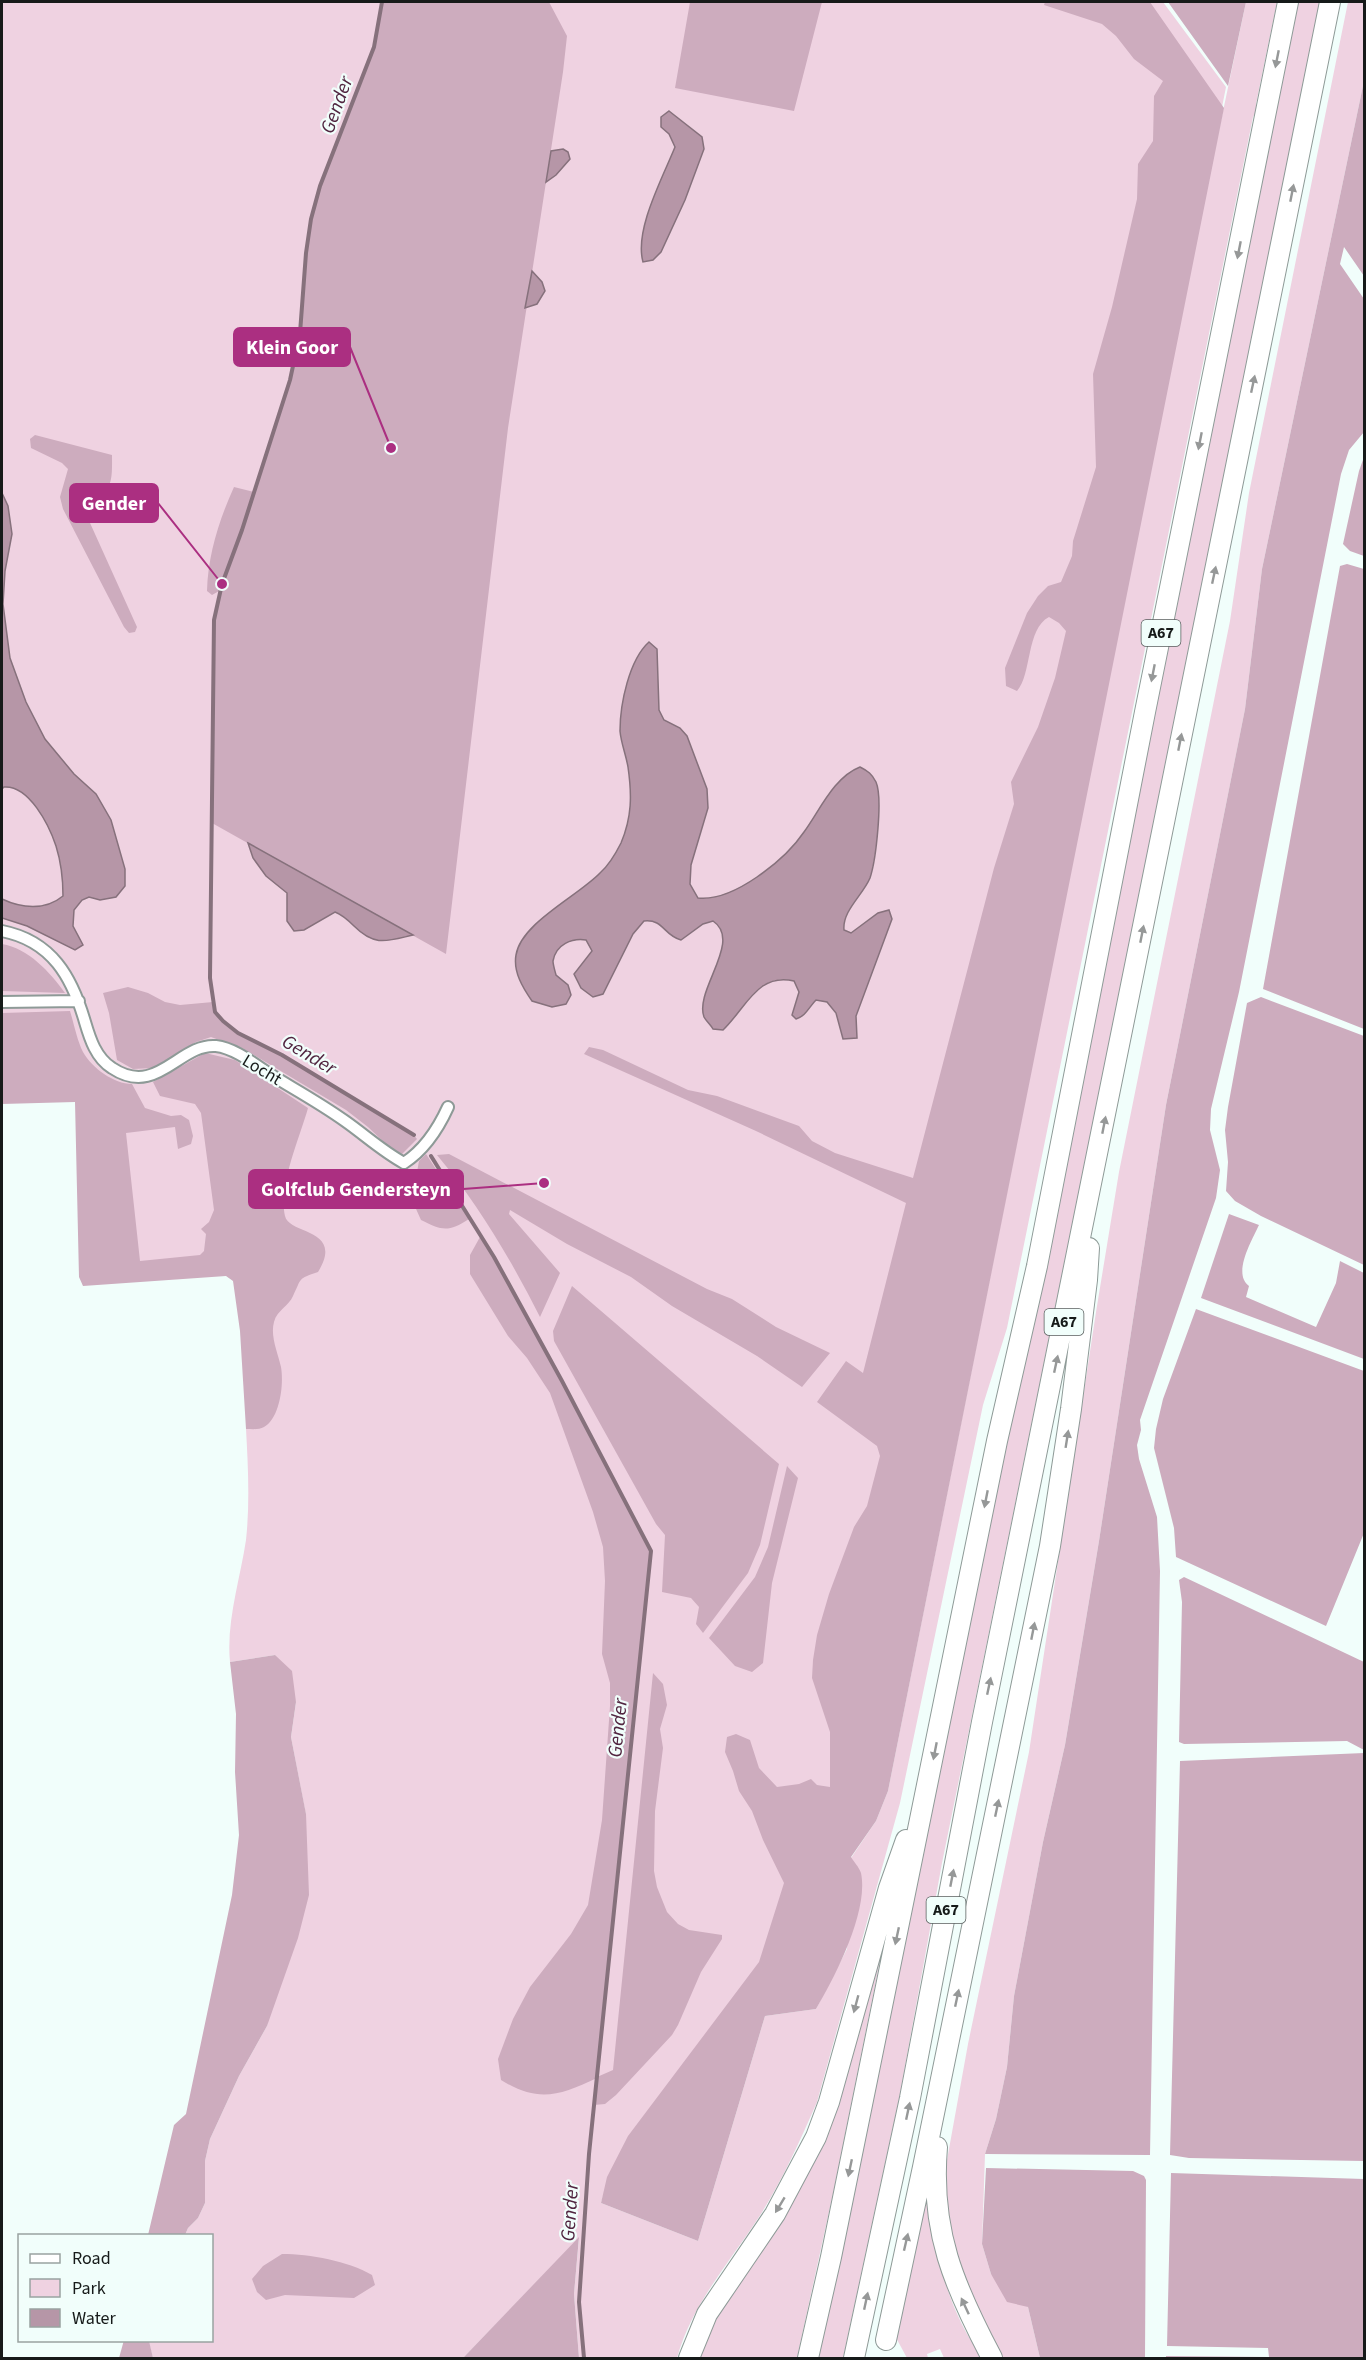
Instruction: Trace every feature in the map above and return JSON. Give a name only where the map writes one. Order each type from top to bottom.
[{"type":"highway","name":"A67","points":[[808,2358],[831,2257],[997,1441],[1036,1266],[1288,2]]},
{"type":"highway","name":"A67","points":[[854,2358],[910,2098],[984,1711],[1093,1182],[1330,2]]},
{"type":"highway","name":"A67","points":[[886,2340],[1050,1546],[1088,1280],[1093,1182]]},
{"type":"highway","name":"A67","points":[[689,2358],[707,2314],[775,2214],[816,2137],[829,2102],[890,1888],[930,1776]]},
{"type":"highway","name":"A67","points":[[945,2056],[936,2162],[940,2225],[947,2261],[963,2301],[992,2358]]},
{"type":"street","name":"Locht","points":[[2,932],[27,940],[56,961],[71,981],[93,1047],[110,1067],[128,1076],[153,1074],[200,1047],[217,1046],[240,1055],[344,1120],[386,1153],[404,1163],[411,1159],[432,1136],[448,1107]]},
{"type":"street","points":[[2,1002],[79,1001]]},
{"type":"green space","points":[[2,2],[1163,2],[1226,87],[984,1305],[931,1560],[768,1966],[631,2151],[601,2203],[698,2241],[765,2016],[816,2009],[847,1949],[851,1858],[876,1821],[888,1791],[1198,230],[1246,2],[1277,2],[1007,1328],[983,1405],[900,1803],[817,2102],[797,2146],[759,2217],[712,2284],[692,2320],[677,2358],[579,2358],[574,2294],[579,2238],[463,2358],[153,2358],[149,2342],[213,2342],[213,2234],[185,2234],[198,2218],[205,2203],[205,2161],[210,2139],[239,2076],[267,2026],[306,1815],[291,1737],[296,1702],[275,1655],[230,1662],[229,1647],[234,1601],[246,1540],[248,1470],[246,1429],[249,1429],[245,1332],[235,1280],[226,1275],[84,1284],[78,1100],[2,1101]]},
{"type":"green space","points":[[1298,2],[1321,2],[942,1863],[900,2094],[843,2358],[817,2358]]},
{"type":"green space","points":[[1348,2],[1364,2],[1364,81],[1262,569],[1245,709],[1166,1105],[1065,1745],[1043,1842],[1014,1996],[1007,2067],[996,2119],[985,2154],[982,2244],[991,2274],[1028,2307],[1040,2358],[1001,2358],[968,2299],[945,2212],[945,2171],[968,2044],[1029,1752],[1119,1172],[1230,621],[1249,493]]},
{"type":"green space","points":[[880,1946],[883,1946],[797,2358],[695,2358],[710,2321],[779,2216]]},
{"type":"green space","points":[[926,2172],[937,2246],[946,2283],[961,2323],[982,2358],[944,2358],[940,2349],[927,2354],[928,2358],[907,2358],[894,2334]]},
{"type":"shaded area","points":[[382,2],[549,2],[567,36],[508,428],[446,954],[212,823],[214,620],[221,590],[212,595],[207,591],[212,551],[219,525],[234,487],[254,492],[290,380],[300,333],[311,219],[320,186],[374,47]]},
{"type":"shaded area","points":[[690,2],[822,2],[794,111],[675,88]]},
{"type":"shaded area","points":[[1045,2],[1150,2],[1224,108],[888,1791],[876,1821],[851,1857],[861,1873],[860,1906],[841,1962],[816,2009],[765,2016],[698,2241],[601,2203],[607,2177],[628,2136],[759,1962],[784,1883],[752,1811],[739,1791],[725,1752],[727,1737],[736,1734],[750,1740],[759,1768],[777,1787],[799,1784],[811,1779],[817,1785],[830,1787],[830,1732],[812,1678],[813,1660],[817,1635],[829,1594],[854,1527],[867,1506],[880,1456],[877,1446],[817,1402],[846,1361],[863,1373],[906,1203],[756,1131],[584,1054],[589,1047],[603,1050],[688,1090],[717,1096],[799,1126],[812,1141],[835,1153],[913,1178],[994,868],[1014,804],[1011,782],[1038,727],[1055,678],[1066,631],[1049,617],[1042,623],[1036,631],[1022,683],[1017,691],[1006,686],[1005,668],[1027,613],[1048,586],[1061,582],[1072,556],[1073,541],[1096,467],[1093,374],[1112,307],[1137,199],[1138,164],[1153,141],[1154,96],[1163,81],[1134,59],[1116,36],[1102,24],[1044,5]]},
{"type":"shaded area","points":[[1168,2],[1246,2],[1228,86]]},
{"type":"shaded area","points":[[1364,81],[1364,276],[1344,247],[1340,264],[1364,299],[1364,432],[1349,450],[1341,474],[1239,992],[1211,1109],[1210,1130],[1220,1170],[1216,1198],[1140,1420],[1141,1430],[1137,1445],[1139,1459],[1157,1517],[1160,1571],[1150,2155],[985,2154],[996,2119],[1007,2067],[1014,1996],[1043,1842],[1065,1745],[1166,1105],[1245,709],[1262,569]]},
{"type":"shaded area","points":[[35,435],[112,455],[111,478],[107,489],[95,493],[86,491],[82,494],[81,503],[137,627],[135,632],[129,633],[124,627],[63,509],[60,497],[68,469],[62,463],[31,448],[30,439]]},
{"type":"shaded area","points":[[1364,457],[1364,556],[1350,551],[1343,544]]},
{"type":"shaded area","points":[[1347,564],[1364,569],[1364,1029],[1263,989],[1340,566]]},
{"type":"shaded area","points":[[2,944],[21,950],[38,962],[65,993],[2,991]]},
{"type":"shaded area","points":[[128,987],[148,993],[165,1002],[180,1005],[213,1002],[215,1012],[222,1022],[238,1033],[282,1056],[411,1132],[417,1139],[402,1154],[389,1147],[346,1110],[244,1049],[211,1037],[196,1042],[153,1068],[133,1069],[117,1060],[103,993]]},
{"type":"shaded area","points":[[1261,997],[1364,1036],[1364,1265],[1261,1216],[1235,1201],[1226,1191],[1228,1162],[1225,1130],[1228,1107],[1247,1003]]},
{"type":"shaded area","points":[[70,1011],[83,1052],[98,1069],[111,1078],[132,1084],[145,1108],[171,1116],[181,1115],[189,1120],[193,1136],[191,1144],[178,1149],[175,1127],[126,1133],[140,1261],[200,1255],[204,1251],[206,1234],[201,1229],[209,1222],[214,1210],[201,1113],[195,1104],[160,1096],[153,1082],[205,1053],[235,1060],[308,1108],[287,1176],[285,1216],[296,1227],[320,1240],[325,1247],[324,1258],[318,1272],[301,1280],[291,1299],[276,1318],[273,1333],[281,1367],[280,1400],[274,1416],[262,1428],[246,1429],[240,1331],[233,1281],[226,1276],[83,1286],[79,1277],[75,1102],[2,1104],[2,1013]]},
{"type":"shaded area","points":[[426,1154],[469,1219],[450,1228],[439,1228],[421,1220],[412,1200],[419,1161]]},
{"type":"shaded area","points":[[449,1154],[707,1289],[732,1299],[776,1327],[830,1353],[802,1387],[757,1356],[672,1306],[631,1277],[567,1244],[510,1210],[509,1214],[560,1273],[540,1317],[493,1233],[467,1193],[437,1155]]},
{"type":"shaded area","points":[[1229,1214],[1259,1225],[1243,1265],[1244,1281],[1249,1286],[1246,1297],[1316,1327],[1336,1283],[1340,1261],[1364,1273],[1364,1359],[1201,1298]]},
{"type":"shaded area","points":[[480,1237],[494,1257],[562,1381],[651,1551],[597,2077],[613,2070],[653,1673],[663,1684],[667,1705],[660,1729],[663,1748],[655,1811],[654,1871],[657,1887],[667,1912],[678,1924],[689,1930],[722,1935],[722,1939],[701,1972],[672,2035],[605,2104],[594,2105],[597,2078],[560,2093],[549,2094],[526,2092],[501,2080],[498,2059],[513,2019],[530,1987],[571,1934],[588,1905],[602,1820],[610,1683],[602,1654],[605,1581],[603,1547],[593,1512],[550,1393],[527,1358],[508,1336],[470,1274],[470,1255]]},
{"type":"shaded area","points":[[572,1286],[779,1464],[760,1545],[748,1573],[703,1633],[696,1624],[699,1607],[691,1598],[662,1592],[665,1535],[656,1524],[554,1341],[553,1331]]},
{"type":"shaded area","points":[[1196,1309],[1364,1371],[1364,1533],[1326,1626],[1176,1557],[1174,1528],[1154,1448],[1163,1399]]},
{"type":"shaded area","points":[[787,1466],[798,1478],[772,1583],[763,1663],[752,1672],[735,1666],[709,1638],[755,1577],[768,1547]]},
{"type":"shaded area","points":[[1184,1577],[1364,1662],[1364,1750],[1347,1741],[1184,1744],[1179,1742],[1182,1602],[1179,1580]]},
{"type":"shaded area","points":[[275,1655],[292,1671],[296,1702],[291,1737],[306,1814],[309,1895],[298,1938],[267,2026],[239,2076],[210,2139],[205,2161],[205,2203],[198,2218],[185,2234],[148,2234],[174,2125],[186,2114],[232,1895],[239,1835],[235,1772],[236,1714],[230,1662]]},
{"type":"shaded area","points":[[1364,1753],[1364,2161],[1189,2158],[1170,2155],[1180,1761]]},
{"type":"shaded area","points":[[986,2168],[1133,2171],[1144,2176],[1146,2180],[1145,2358],[1040,2358],[1028,2307],[1007,2302],[991,2274],[982,2244]]},
{"type":"shaded area","points":[[1171,2173],[1364,2179],[1364,2358],[1166,2358],[1166,2356],[1269,2357],[1268,2348],[1167,2346]]},
{"type":"shaded area","points":[[579,2237],[574,2294],[579,2358],[463,2358]]},
{"type":"shaded area","points":[[282,2254],[316,2257],[352,2266],[372,2275],[375,2285],[354,2298],[285,2295],[266,2300],[257,2292],[252,2279],[263,2266]]},
{"type":"shaded area","points":[[123,2342],[149,2342],[153,2358],[119,2358]]},
{"type":"water","points":[[669,111],[702,137],[704,149],[685,200],[661,252],[653,260],[643,262],[641,249],[646,219],[675,147],[669,134],[661,127],[661,117]]},
{"type":"water","points":[[563,149],[568,152],[570,159],[556,175],[546,182],[551,151]]},
{"type":"water","points":[[532,271],[542,282],[545,291],[537,304],[525,308]]},
{"type":"water","points":[[2,493],[8,506],[12,534],[5,571],[3,604],[10,658],[26,702],[45,739],[74,774],[96,794],[111,820],[125,869],[125,886],[116,897],[100,900],[89,897],[82,900],[74,910],[73,926],[83,945],[75,950],[27,926],[2,918],[2,899],[25,906],[41,906],[63,896],[58,852],[43,818],[30,799],[22,792],[13,788],[4,787],[2,789]]},
{"type":"water","points":[[649,642],[657,649],[659,710],[664,720],[680,728],[687,736],[707,789],[708,808],[691,865],[690,884],[698,898],[727,893],[757,877],[771,866],[795,843],[835,786],[851,772],[860,767],[870,773],[876,782],[879,815],[872,869],[867,884],[846,916],[844,930],[851,933],[878,913],[889,910],[892,919],[856,1016],[857,1038],[843,1039],[836,1013],[827,1002],[816,1000],[805,1014],[796,1019],[792,1015],[799,992],[794,981],[782,980],[762,987],[723,1030],[713,1029],[704,1017],[703,1006],[705,993],[721,953],[723,941],[721,930],[713,921],[703,924],[681,940],[670,935],[656,922],[644,921],[633,934],[603,994],[593,997],[581,988],[574,974],[592,951],[586,940],[565,943],[555,955],[553,963],[556,975],[568,985],[571,995],[566,1004],[552,1007],[532,1001],[522,985],[515,961],[520,943],[539,921],[603,870],[617,851],[625,833],[629,815],[630,787],[620,731],[622,708],[631,671]]},
{"type":"water","points":[[248,843],[413,935],[382,941],[375,940],[361,933],[335,912],[304,930],[294,931],[287,921],[287,893],[266,876],[253,858]]},
{"type":"waterway","name":"Gender","points":[[382,2],[374,47],[320,186],[311,219],[300,333],[290,380],[242,530],[222,584],[214,620],[210,978],[215,1012],[238,1033],[282,1055],[414,1135]]},
{"type":"waterway","name":"Gender","points":[[431,1156],[494,1257],[651,1551],[589,2154],[579,2302],[584,2358]]},
{"type":"place","name":"Klein Goor","points":[[391,448]]},
{"type":"place","name":"Gender","points":[[222,584]]},
{"type":"place","name":"Golfclub Gendersteyn","points":[[544,1183]]}]
